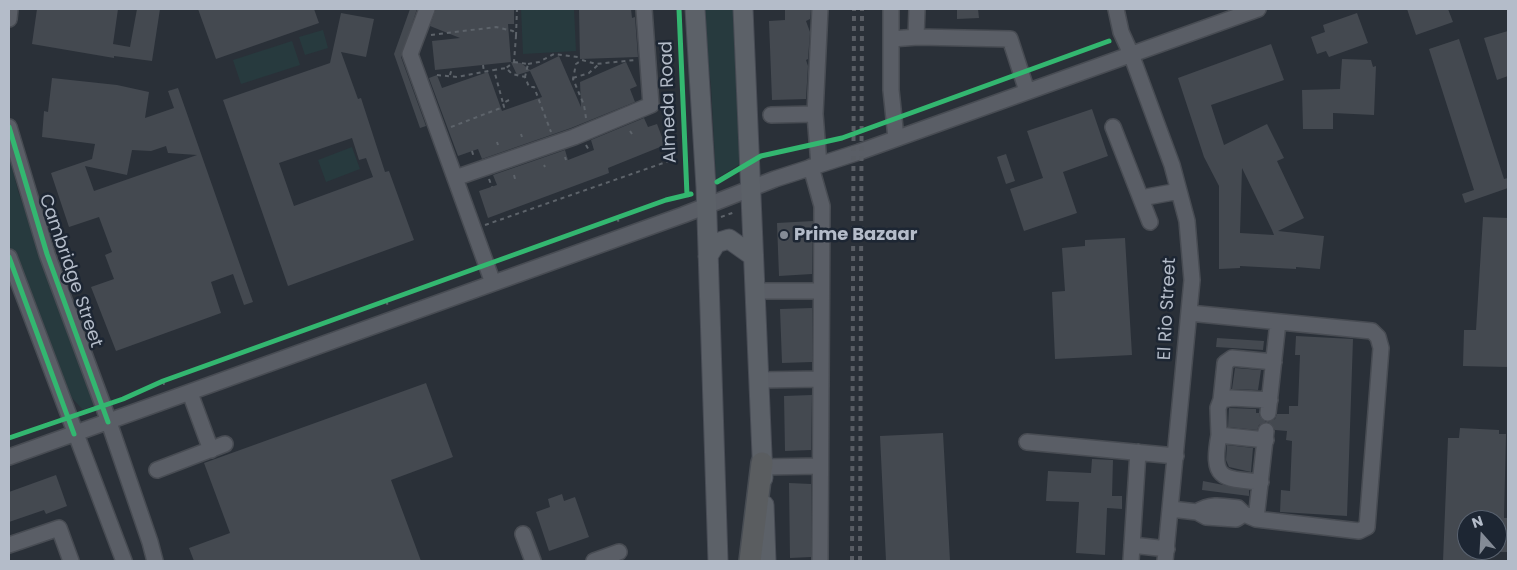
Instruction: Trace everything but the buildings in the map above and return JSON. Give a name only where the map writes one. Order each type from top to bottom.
[{"type":"highway","points":[[750,561],[762,465]]},
{"type":"main road","name":"Almeda Road","points":[[695,9],[706,206],[718,561]]},
{"type":"main road","points":[[743,9],[766,561]]},
{"type":"main road","points":[[708,256],[716,243],[722,239],[729,239],[753,256]]},
{"type":"street","points":[[9,19],[10,9]]},
{"type":"street","points":[[427,9],[410,54],[493,283]]},
{"type":"street","points":[[455,178],[555,143],[651,105],[646,59],[644,9]]},
{"type":"street","points":[[820,9],[815,114],[815,166],[822,206],[820,561]]},
{"type":"street","points":[[891,9],[891,90],[896,138]]},
{"type":"street","points":[[916,37],[917,9]]},
{"type":"street","name":"El Rio Street","points":[[1116,9],[1121,32],[1172,165],[1188,231],[1192,280],[1166,555]]},
{"type":"street","points":[[9,458],[706,206],[751,188],[1258,9]]},
{"type":"street","points":[[891,39],[916,37],[1010,39],[1027,91]]},
{"type":"street","points":[[771,115],[815,114]]},
{"type":"street","name":"Cambridge Street","points":[[9,127],[47,254],[108,422],[155,561]]},
{"type":"street","points":[[1113,127],[1150,222]]},
{"type":"street","points":[[1141,198],[1179,191]]},
{"type":"street","points":[[9,257],[74,434],[124,561]]},
{"type":"street","points":[[755,291],[821,291]]},
{"type":"street","points":[[1170,509],[1197,512],[1206,517],[1236,519],[1250,517],[1359,531],[1368,527],[1381,348],[1378,336],[1372,331],[1189,313]]},
{"type":"street","points":[[1221,400],[1232,398],[1269,407],[1278,322]]},
{"type":"street","points":[[1261,482],[1235,480],[1223,476],[1218,470],[1214,458],[1219,435],[1218,408],[1221,400],[1225,363],[1232,358],[1274,362]]},
{"type":"street","points":[[759,380],[820,379]]},
{"type":"street","points":[[157,470],[218,447],[190,392]]},
{"type":"street","points":[[1219,435],[1266,435],[1261,482],[1250,517]]},
{"type":"street","points":[[1027,442],[1176,456]]},
{"type":"street","points":[[1131,561],[1144,453]]},
{"type":"street","points":[[762,465],[820,466]]},
{"type":"street","points":[[9,545],[59,528],[71,561]]},
{"type":"street","points":[[523,534],[533,561]]},
{"type":"street","points":[[1132,545],[1166,555]]},
{"type":"street","points":[[594,561],[619,552]]},
{"type":"path","points":[[514,62],[517,9]]},
{"type":"path","points":[[416,37],[496,27],[513,31],[516,36]]},
{"type":"path","points":[[437,75],[459,76],[484,72],[505,68],[514,62],[528,64],[539,62],[554,54],[578,57]]},
{"type":"path","points":[[573,78],[589,73],[601,63],[603,58]]},
{"type":"path","points":[[590,129],[584,106],[573,78],[573,69],[579,61],[601,63],[646,59]]},
{"type":"path","points":[[528,64],[525,77],[529,88],[534,87],[555,143]]},
{"type":"path","points":[[483,65],[484,72]]},
{"type":"path","points":[[450,76],[452,68]]},
{"type":"path","points":[[505,68],[518,77],[525,77]]},
{"type":"path","points":[[446,128],[504,107],[494,70]]},
{"type":"path","points":[[459,76],[461,82]]},
{"type":"path","points":[[503,103],[508,100]]},
{"type":"path","points":[[474,229],[672,160],[663,133]]},
{"type":"path","points":[[514,175],[515,179]]},
{"type":"path","points":[[608,221],[625,215]]},
{"type":"path","points":[[377,304],[395,298]]},
{"type":"path","points":[[154,385],[172,378]]},
{"type":"green space","points":[[521,9],[574,9],[576,51],[523,54]]},
{"type":"green space","points":[[702,9],[733,9],[740,164],[716,179],[711,86]]},
{"type":"green space","points":[[323,30],[328,48],[305,55],[299,37]]},
{"type":"green space","points":[[292,41],[300,65],[241,84],[233,60]]},
{"type":"green space","points":[[352,147],[360,169],[326,182],[318,160]]},
{"type":"green space","points":[[9,155],[18,191],[93,397],[93,406],[83,410],[72,398],[51,345],[27,295],[9,245]]},
{"type":"railway","points":[[852,561],[854,9]]},
{"type":"railway","points":[[860,561],[862,9]]},
{"type":"cycle path","points":[[679,9],[687,195]]},
{"type":"cycle path","points":[[717,182],[761,156],[842,138],[1109,41]]},
{"type":"cycle path","points":[[9,127],[47,254],[108,422]]},
{"type":"cycle path","points":[[9,438],[123,399],[163,381],[666,200],[691,194]]},
{"type":"cycle path","points":[[9,257],[74,434]]},
{"type":"place","name":"Prime Bazaar","points":[[784,235]]}]
